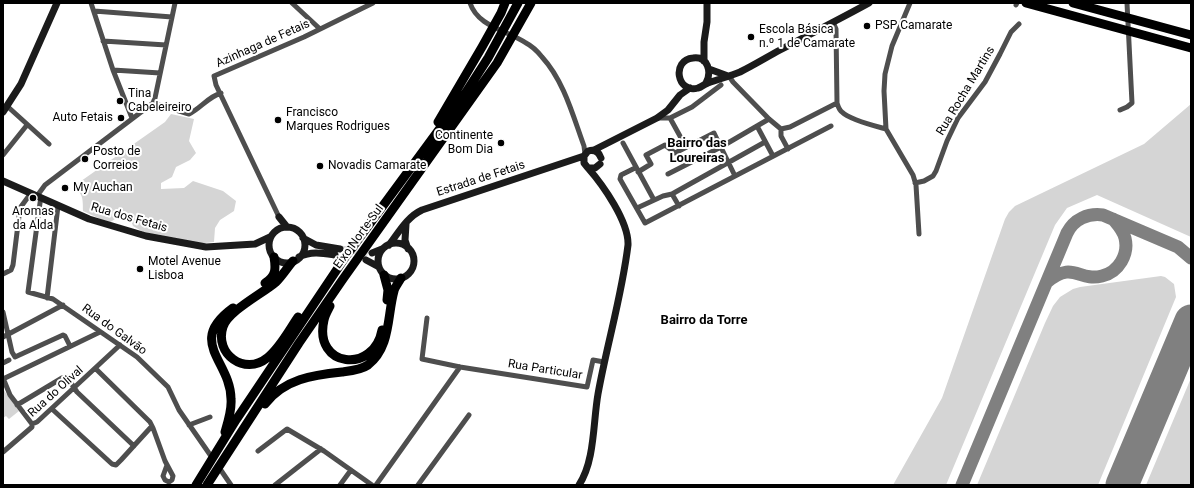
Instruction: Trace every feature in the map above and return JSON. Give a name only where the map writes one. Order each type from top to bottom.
[{"type":"highway","points":[[421,152],[482,47],[505,3]]},
{"type":"highway","points":[[421,152],[467,90],[488,58],[518,3]]},
{"type":"highway","name":"Eixo Norte-Sul","points":[[207,485],[343,279],[497,63],[531,3]]},
{"type":"highway","points":[[1026,3],[1191,48]]},
{"type":"highway","points":[[1073,3],[1191,35]]},
{"type":"highway","name":"Eixo Norte-Sul","points":[[196,485],[223,440],[330,277],[343,252],[391,194],[421,152]]},
{"type":"highway","points":[[223,440],[231,398],[228,382],[215,355],[211,342],[214,327],[222,315],[272,279],[276,270],[272,254]]},
{"type":"highway","points":[[296,259],[276,282],[229,317],[223,327],[221,339],[224,350],[231,359],[242,364],[253,365],[267,359],[330,277]]},
{"type":"highway","points":[[343,279],[324,319],[323,336],[327,348],[337,358],[350,361],[363,357],[375,346],[381,335],[388,290],[384,275]]},
{"type":"highway","points":[[245,426],[259,413],[270,397],[283,387],[314,375],[354,371],[368,365],[381,351],[386,336],[394,290],[401,278]]},
{"type":"street","points":[[49,144],[28,124],[5,109],[21,84],[57,3]]},
{"type":"street","points":[[91,3],[113,70],[132,118]]},
{"type":"street","points":[[3,274],[11,270],[13,265],[20,208],[38,195],[45,185],[153,103],[175,3]]},
{"type":"street","points":[[292,3],[320,29]]},
{"type":"street","name":"Azinhaga de Fetais","points":[[279,217],[220,93],[214,76],[320,29],[373,3]]},
{"type":"street","points":[[470,3],[473,11],[482,21],[527,43],[542,56],[553,71],[587,152],[583,160],[587,167],[600,181],[625,225],[628,237],[627,253],[598,394],[590,454],[587,467],[579,485]]},
{"type":"street","points":[[706,83],[710,74],[704,61],[707,3]]},
{"type":"street","points":[[680,81],[686,87],[699,88],[706,83],[740,72],[869,3]]},
{"type":"street","points":[[910,3],[895,38],[884,83],[886,129],[913,175],[919,234]]},
{"type":"street","points":[[1120,110],[1127,108],[1132,102],[1127,3]]},
{"type":"street","points":[[94,12],[172,17]]},
{"type":"street","points":[[833,22],[836,29],[837,103],[842,112],[866,123],[886,129]]},
{"type":"street","name":"Rua Rocha Martins","points":[[915,183],[924,181],[933,176],[958,118],[985,82],[1011,32],[1019,24]]},
{"type":"street","points":[[103,41],[166,45]]},
{"type":"street","points":[[692,58],[704,42]]},
{"type":"street","points":[[674,101],[680,81],[678,71],[680,66],[687,59],[701,59],[704,61]]},
{"type":"street","points":[[709,69],[729,76],[769,119],[781,129],[790,128],[837,103]]},
{"type":"street","points":[[113,70],[160,73]]},
{"type":"street","points":[[657,118],[670,118],[692,107],[722,85]]},
{"type":"street","name":"Estrada de Fetais","points":[[389,245],[414,214],[422,210],[565,163],[657,118],[668,110],[674,101],[690,88]]},
{"type":"street","points":[[153,103],[189,114],[196,111],[212,96],[220,93]]},
{"type":"street","points":[[670,118],[686,147]]},
{"type":"street","points":[[668,174],[769,119]]},
{"type":"street","points":[[3,155],[28,124]]},
{"type":"street","points":[[757,126],[773,156]]},
{"type":"street","points":[[736,176],[714,133],[675,153],[665,145],[646,155],[651,164],[621,175],[620,179],[645,223],[679,206],[736,176],[773,156],[831,126]]},
{"type":"street","points":[[781,129],[781,136],[788,149]]},
{"type":"street","points":[[587,167],[595,168],[610,142]]},
{"type":"street","points":[[637,208],[663,196],[672,194],[765,142]]},
{"type":"street","points":[[623,143],[654,200]]},
{"type":"street","points":[[587,152],[599,153],[600,181]]},
{"type":"street","name":"Estrada de Fetais","points":[[565,163],[587,167]]},
{"type":"street","name":"Rua dos Fetais","points":[[3,182],[38,195],[58,206],[103,224],[146,236],[206,247],[255,244],[270,238]]},
{"type":"street","points":[[672,194],[679,206]]},
{"type":"street","name":"Rua do Galvão","points":[[38,195],[40,203],[28,292],[53,299],[137,357],[168,387],[179,410],[231,485]]},
{"type":"street","points":[[47,298],[58,206]]},
{"type":"street","points":[[279,217],[284,227]]},
{"type":"street","points":[[407,221],[405,240],[412,255],[412,269],[408,275],[401,278],[396,279],[384,275],[379,267],[378,261],[382,250],[389,245],[396,244],[403,245],[408,249]]},
{"type":"street","points":[[296,259],[303,252],[305,245],[304,238],[300,232],[294,228],[284,227],[274,232],[270,238],[269,244],[272,254],[280,261],[286,262],[296,259],[306,254],[313,253],[335,255]]},
{"type":"street","points":[[304,238],[316,245],[343,252]]},
{"type":"street","name":"Rua dos Fetais","points":[[255,244],[264,247],[272,254]]},
{"type":"street","points":[[372,252],[382,250]]},
{"type":"street","points":[[366,260],[379,267]]},
{"type":"street","points":[[5,336],[63,305]]},
{"type":"street","points":[[3,312],[5,336],[15,357],[63,335],[70,346]]},
{"type":"street","name":"Rua Particular","points":[[427,318],[422,359],[460,367],[587,387],[593,360],[604,362]]},
{"type":"street","points":[[32,424],[10,395],[3,379],[100,332]]},
{"type":"street","name":"Rua do Olival","points":[[4,449],[32,427],[32,424],[37,422],[52,409],[120,345]]},
{"type":"street","points":[[3,363],[9,360]]},
{"type":"street","points":[[376,485],[460,367]]},
{"type":"street","points":[[96,369],[141,413],[152,426],[167,465]]},
{"type":"street","points":[[17,405],[62,378],[67,377],[76,392],[134,446]]},
{"type":"street","points":[[52,409],[112,464],[116,465],[152,426]]},
{"type":"street","points":[[418,485],[469,415]]},
{"type":"street","points":[[189,425],[210,417]]},
{"type":"street","points":[[258,451],[287,430],[320,449],[372,485]]},
{"type":"street","points":[[276,485],[320,449]]},
{"type":"street","points":[[340,485],[351,470]]},
{"type":"shaded area","points":[[1191,104],[1191,237],[1097,195],[1067,208],[1055,225],[946,485],[893,485],[942,398],[1005,219],[1009,212],[1015,206],[1144,144]]},
{"type":"shaded area","points":[[171,114],[194,119],[189,141],[196,153],[190,160],[176,167],[172,177],[161,183],[161,189],[184,188],[193,181],[223,191],[236,201],[234,211],[220,220],[215,228],[214,242],[195,244],[145,233],[133,226],[129,215],[121,212],[109,223],[83,211],[82,197],[74,186],[165,122]]},
{"type":"shaded area","points":[[1161,276],[1165,277],[1174,284],[1176,297],[1098,485],[977,485],[1045,323],[1053,306],[1060,297],[1073,289],[1080,287]]},
{"type":"shaded area","points":[[1191,378],[1191,485],[1146,485]]},
{"type":"shaded area","points":[[3,389],[19,411],[9,419],[6,416],[3,418]]},
{"type":"taxiway","points":[[962,485],[1067,233],[1073,224],[1087,216],[1103,215],[1178,247],[1191,258]]},
{"type":"taxiway","points":[[1047,282],[1064,273],[1070,272],[1094,277],[1102,276],[1113,271],[1124,256],[1126,244],[1123,232],[1113,219]]},
{"type":"runway","points":[[1122,485],[1191,321]]},
{"type":"tunnel","points":[[340,249],[372,253]]},
{"type":"place","name":"PSP Camarate","points":[[867,26]]},
{"type":"place","name":"Escola Básica n.º 1 de Camarate","points":[[751,37]]},
{"type":"place","name":"Tina Cabeleireiro","points":[[120,101]]},
{"type":"place","name":"Auto Fetais","points":[[121,118]]},
{"type":"place","name":"Francisco Marques Rodrigues","points":[[278,120]]},
{"type":"place","name":"Continente Bom Dia","points":[[501,143]]},
{"type":"place","name":"Posto de Correios","points":[[85,159]]},
{"type":"place","name":"Novadis Camarate","points":[[320,166]]},
{"type":"place","name":"My Auchan","points":[[65,188]]},
{"type":"place","name":"Aromas da Alda","points":[[33,198]]},
{"type":"place","name":"Motel Avenue Lisboa","points":[[140,269]]},
{"type":"district","name":"Bairro das Loureiras","points":[[697,152]]},
{"type":"district","name":"Bairro da Torre","points":[[704,321]]}]
